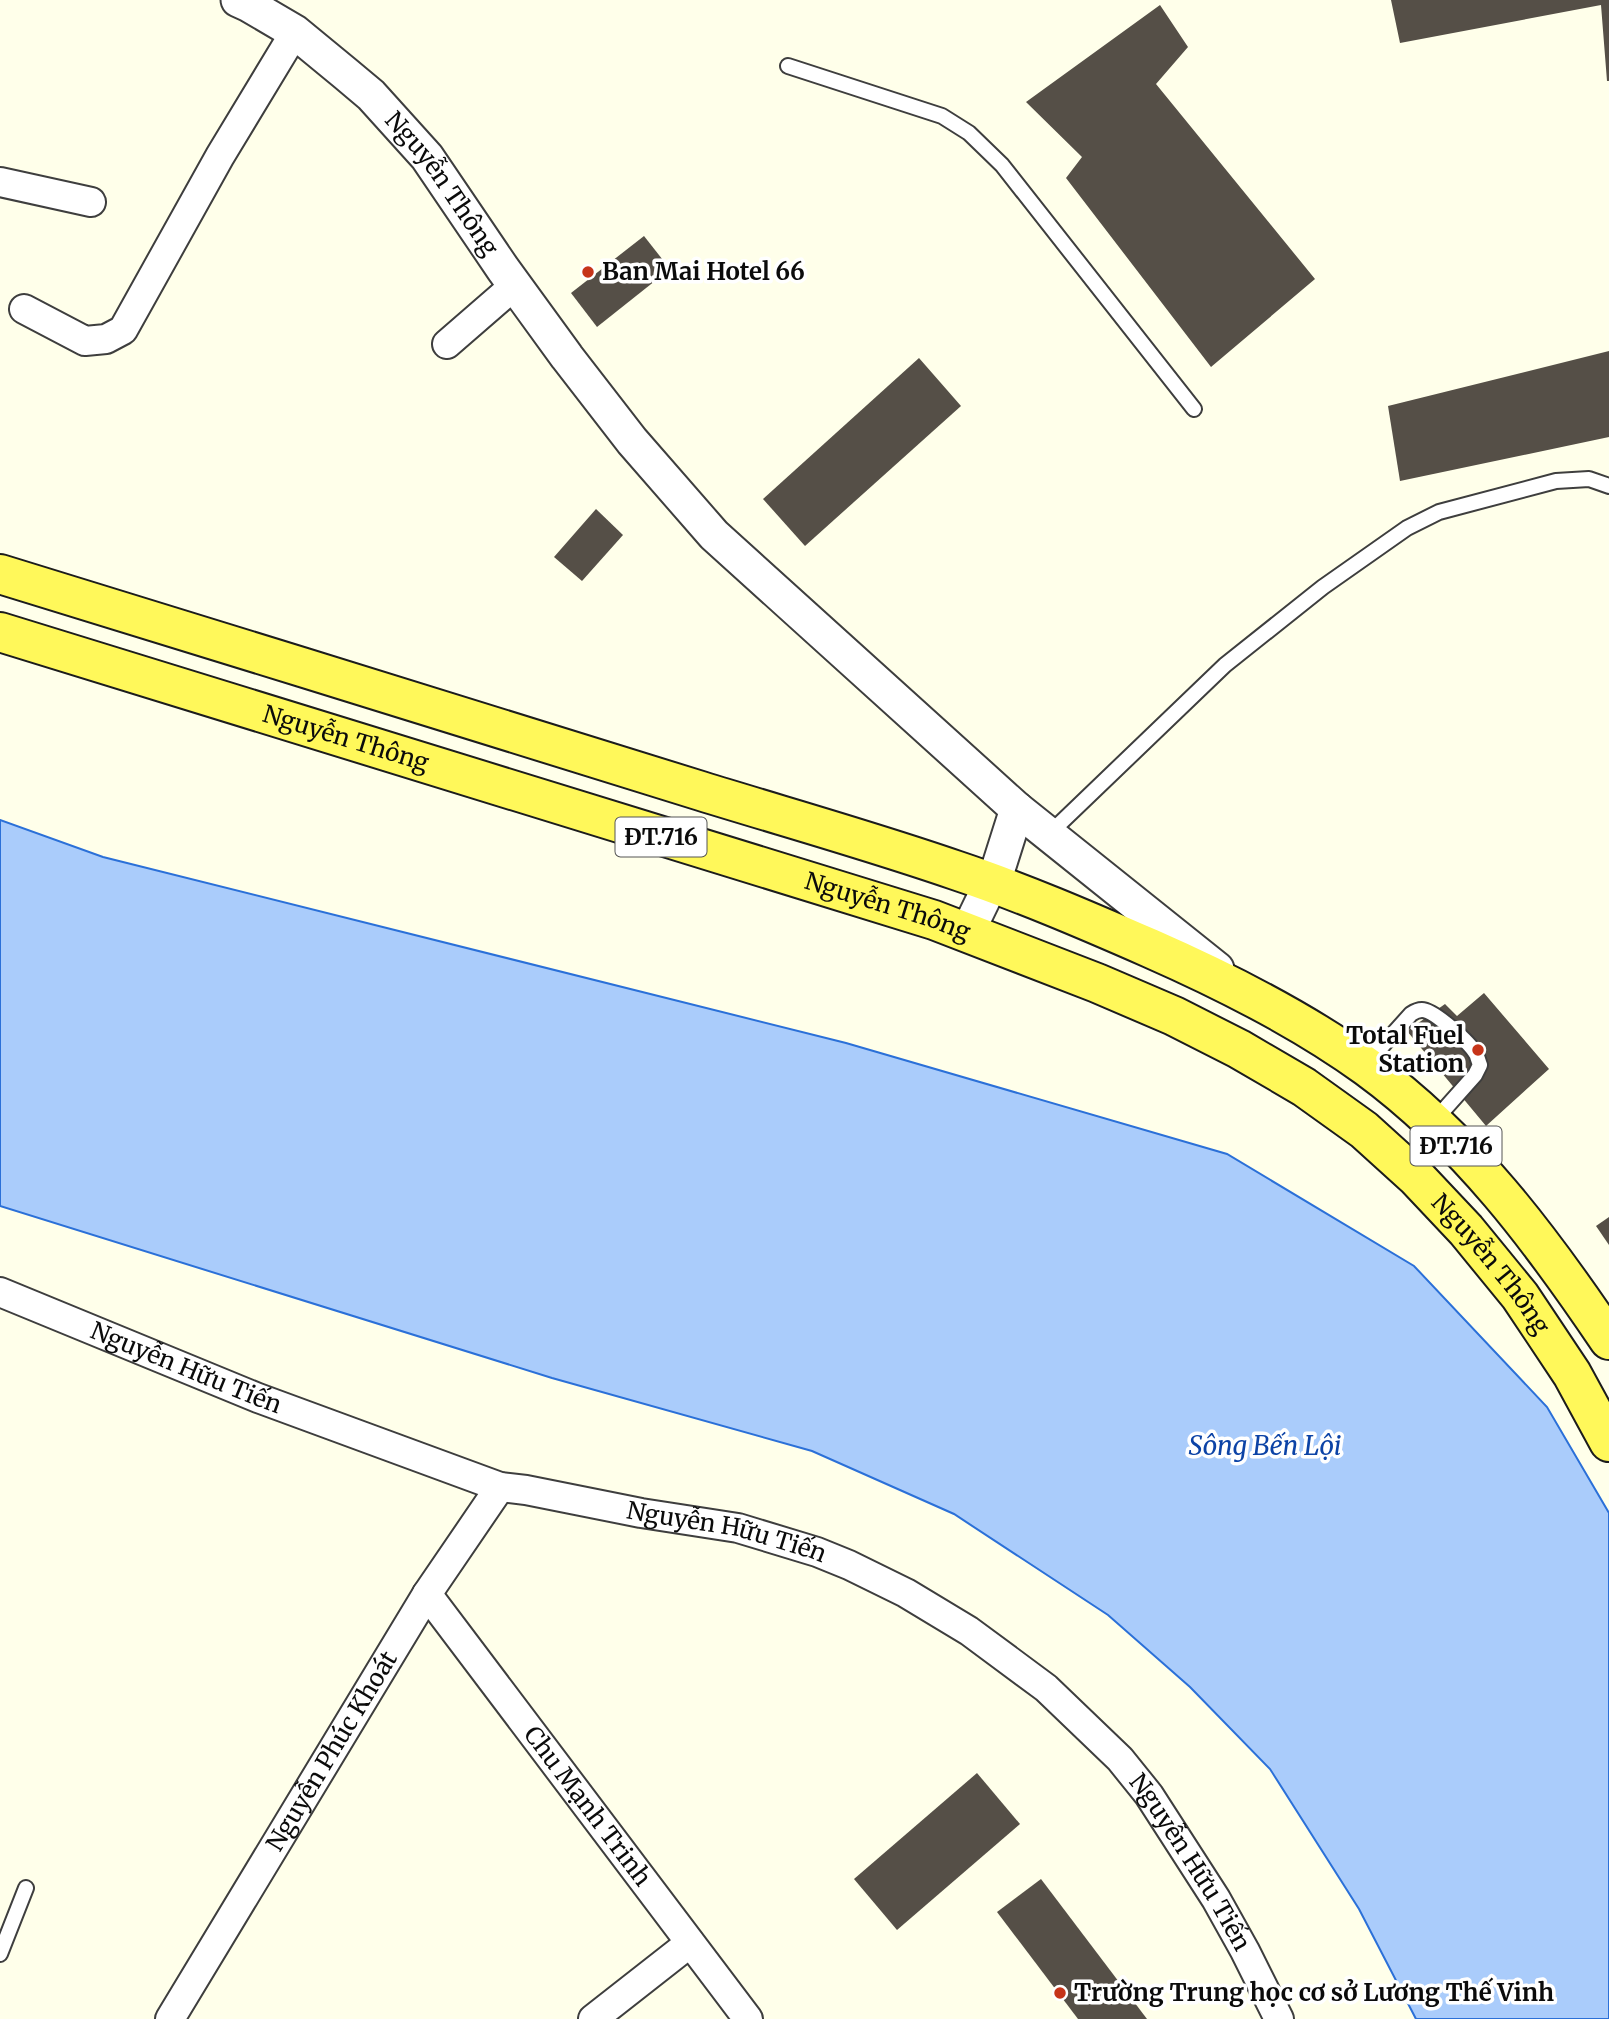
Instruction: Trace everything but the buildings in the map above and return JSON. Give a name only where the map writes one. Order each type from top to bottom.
[{"type":"main road","name":"Nguyễn Thông","points":[[0,574],[951,868],[1106,928],[1191,966],[1258,1000],[1330,1042],[1394,1088],[1433,1122],[1502,1194],[1559,1267],[1609,1340]]},
{"type":"main road","name":"Nguyễn Thông","points":[[0,632],[934,920],[1174,1016],[1239,1049],[1304,1087],[1364,1130],[1417,1178],[1520,1296],[1572,1374],[1609,1441]]},
{"type":"street","name":"Nguyễn Thông","points":[[238,0],[295,32],[371,95],[427,157],[515,285],[632,441],[713,535],[1017,809],[1199,956],[1258,1000]]},
{"type":"street","points":[[24,309],[85,341],[106,339],[122,330],[220,156],[295,32]]},
{"type":"street","points":[[0,181],[91,202]]},
{"type":"street","points":[[447,344],[515,285]]},
{"type":"street","points":[[967,933],[992,883],[1017,809]]},
{"type":"street","name":"Nguyễn Hữu Tiến","points":[[0,1293],[258,1398],[500,1487],[738,1528],[817,1552],[906,1593],[969,1631],[1046,1688],[1120,1759],[1149,1795],[1216,1899],[1279,2019]]},
{"type":"street","name":"Nguyễn Phúc Khoát","points":[[170,2019],[427,1594],[500,1487]]},
{"type":"street","name":"Chu Mạnh Trinh","points":[[427,1594],[748,2019]]},
{"type":"street","points":[[593,2019],[690,1943]]},
{"type":"lane","points":[[788,66],[942,116],[969,133],[1002,165],[1194,409]]},
{"type":"lane","points":[[1049,834],[1225,665],[1323,587],[1407,528],[1439,512],[1556,481],[1590,479],[1609,486]]},
{"type":"lane","points":[[1365,1066],[1411,1014],[1420,1010],[1428,1011],[1438,1018],[1468,1044],[1480,1065],[1475,1075],[1433,1122]]},
{"type":"lane","points":[[0,1954],[26,1888]]},
{"type":"water","name":"Sông Bến Lội","points":[[0,820],[103,857],[846,1043],[1227,1154],[1414,1266],[1547,1407],[1609,1513],[1609,2019],[1416,2019],[1359,1909],[1270,1769],[1190,1687],[1108,1615],[954,1514],[812,1451],[552,1378],[0,1206]]},
{"type":"place","name":"Ban Mai Hotel 66","points":[[588,272]]},
{"type":"place","name":"Total Fuel Station","points":[[1478,1050]]},
{"type":"place","name":"Trường Trung học cơ sở Lương Thế Vinh","points":[[1060,1993]]}]
